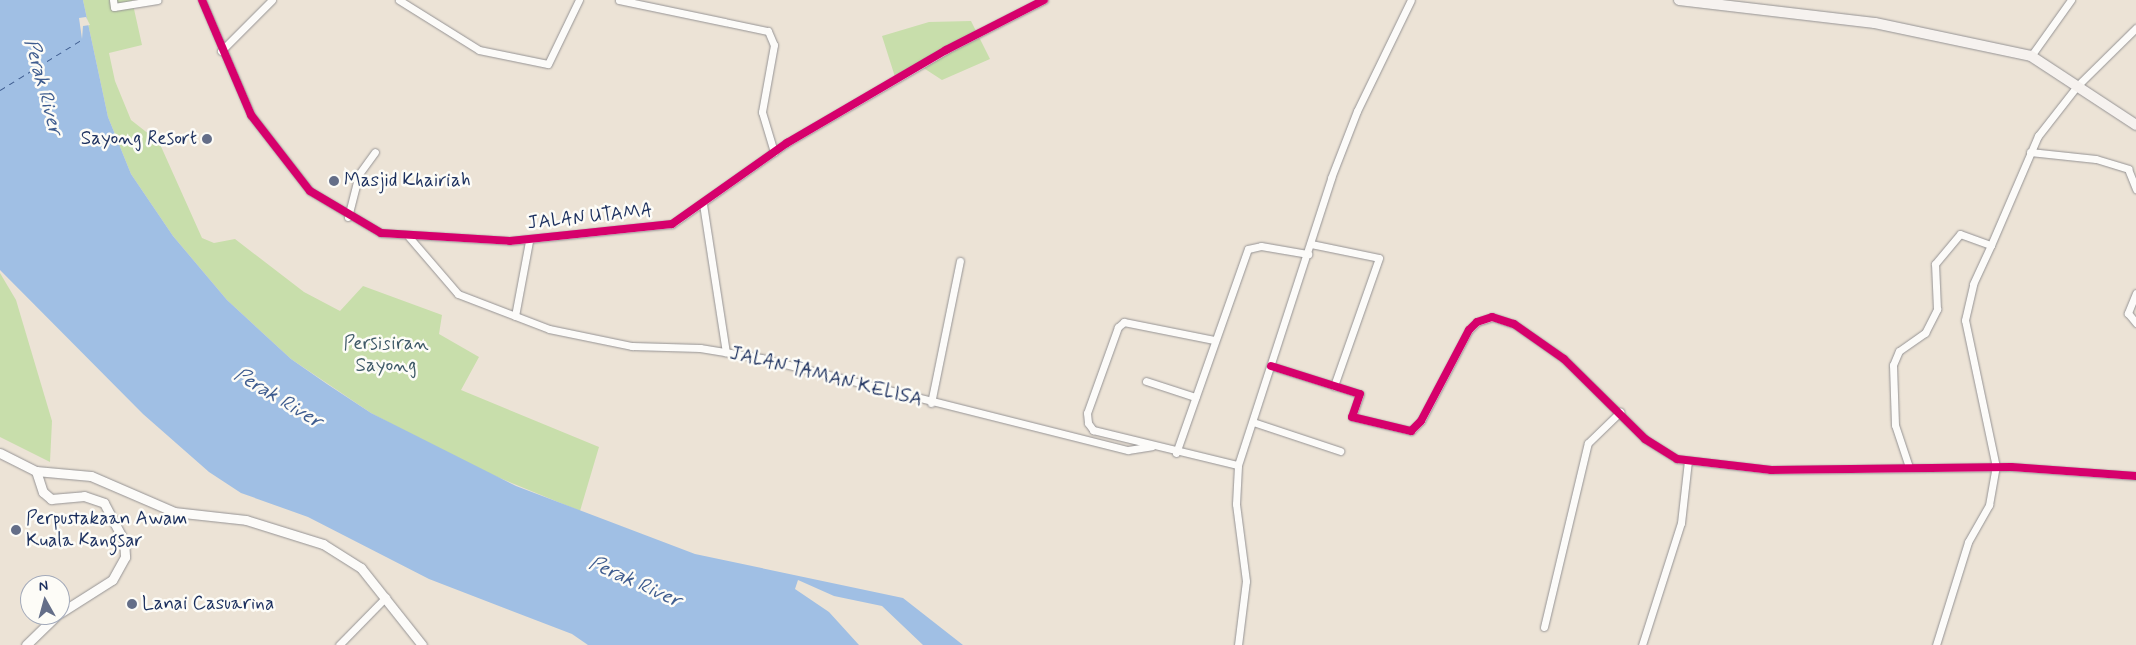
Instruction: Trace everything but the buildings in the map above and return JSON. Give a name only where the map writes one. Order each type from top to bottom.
[{"type":"main road","points":[[1679,0],[1875,23],[2031,56],[2136,125]]},
{"type":"street","points":[[113,0],[114,7],[157,0]]},
{"type":"street","name":"JALAN UTAMA","points":[[202,0],[221,51],[251,115],[282,160],[310,191],[348,217],[381,233],[409,237],[529,241],[663,226],[703,204],[774,152],[946,50],[1044,0]]},
{"type":"street","points":[[221,51],[272,0]]},
{"type":"street","points":[[399,0],[479,50],[548,64],[579,0]]},
{"type":"street","points":[[619,0],[768,31],[774,45],[762,112],[774,152]]},
{"type":"street","points":[[1238,645],[1246,581],[1236,504],[1238,465],[1357,111],[1410,0]]},
{"type":"street","points":[[2031,56],[2071,0]]},
{"type":"street","points":[[1936,645],[1968,542],[1989,505],[1996,467],[1965,320],[1973,284],[2030,152],[2077,86],[2136,28]]},
{"type":"street","points":[[348,217],[359,174],[375,152]]},
{"type":"street","points":[[2030,152],[2096,159],[2128,169],[2136,189]]},
{"type":"street","points":[[703,204],[726,352]]},
{"type":"street","points":[[1909,467],[1895,425],[1896,355],[1929,326],[1937,309],[1934,266],[1952,238],[1963,234],[1991,245]]},
{"type":"street","name":"JALAN TAMAN KELISA","points":[[409,237],[458,294],[515,316],[600,340],[726,352],[1128,450],[1152,446]]},
{"type":"street","points":[[515,316],[529,241]]},
{"type":"street","points":[[1311,244],[1378,258],[1334,386]]},
{"type":"street","points":[[1176,453],[1214,340],[1248,249],[1261,246],[1308,254]]},
{"type":"street","points":[[931,403],[960,261]]},
{"type":"street","points":[[2136,292],[2128,313],[2136,324]]},
{"type":"street","points":[[1271,366],[1360,394],[1352,416],[1411,431],[1421,420],[1469,330],[1477,322],[1492,318],[1538,339],[1620,412],[1654,448],[1688,462],[1771,470],[1996,467],[2136,476]]},
{"type":"street","points":[[1214,340],[1134,322],[1118,327],[1086,413],[1088,423],[1093,430],[1176,453],[1238,465]]},
{"type":"street","points":[[1146,381],[1195,397]]},
{"type":"street","points":[[1544,627],[1588,443],[1620,412]]},
{"type":"street","points":[[1253,422],[1340,452]]},
{"type":"street","points":[[0,453],[36,471],[91,476],[174,512],[227,516],[291,530],[323,544],[361,568],[386,597],[422,645]]},
{"type":"street","points":[[1642,645],[1682,523],[1688,462]]},
{"type":"street","points":[[36,471],[43,492],[51,499],[84,496],[104,503],[124,541],[125,557],[112,580],[70,607]]},
{"type":"street","points":[[339,645],[386,597]]},
{"type":"street","points":[[26,645],[47,625]]},
{"type":"green space","name":"Persisiran Sayong","points":[[83,0],[132,0],[142,45],[109,53],[115,81],[131,120],[159,142],[202,238],[214,243],[235,239],[304,292],[340,311],[363,286],[442,315],[439,334],[479,357],[461,390],[599,447],[580,511],[468,465],[371,413],[291,359],[227,300],[173,236],[131,174],[108,117]]},
{"type":"green space","points":[[971,21],[990,59],[942,80],[922,67],[896,80],[882,36],[929,22]]},
{"type":"green space","points":[[0,273],[16,300],[52,421],[50,462],[0,437]]},
{"type":"water","name":"Perak River","points":[[0,0],[83,0],[108,117],[131,174],[173,236],[227,300],[291,359],[327,384],[371,413],[516,486],[695,554],[903,598],[963,645],[923,645],[882,606],[834,596],[798,580],[795,589],[829,612],[859,645],[588,645],[572,634],[429,579],[308,517],[241,493],[209,472],[143,414],[0,270]]},
{"type":"pier","points":[[86,17],[90,25],[83,26],[82,39],[79,18]]},
{"type":"ferry route","points":[[0,90],[83,39]]},
{"type":"cycle path","points":[[202,0],[251,115],[310,191],[381,233],[510,241],[672,224],[787,143],[946,50],[1044,0]]},
{"type":"cycle path","points":[[1271,366],[1360,394],[1352,417],[1411,431],[1421,421],[1469,330],[1477,322],[1492,317],[1514,324],[1564,359],[1645,439],[1677,459],[1771,470],[2011,467],[2136,476]]},
{"type":"place","name":"Sayong Resort","points":[[207,139]]},
{"type":"place","name":"Masjid Khairiah","points":[[334,181]]},
{"type":"place","name":"Perpustakaan Awam Kuala Kangsar","points":[[16,530]]},
{"type":"place","name":"Lanai Casuarina","points":[[132,604]]}]
